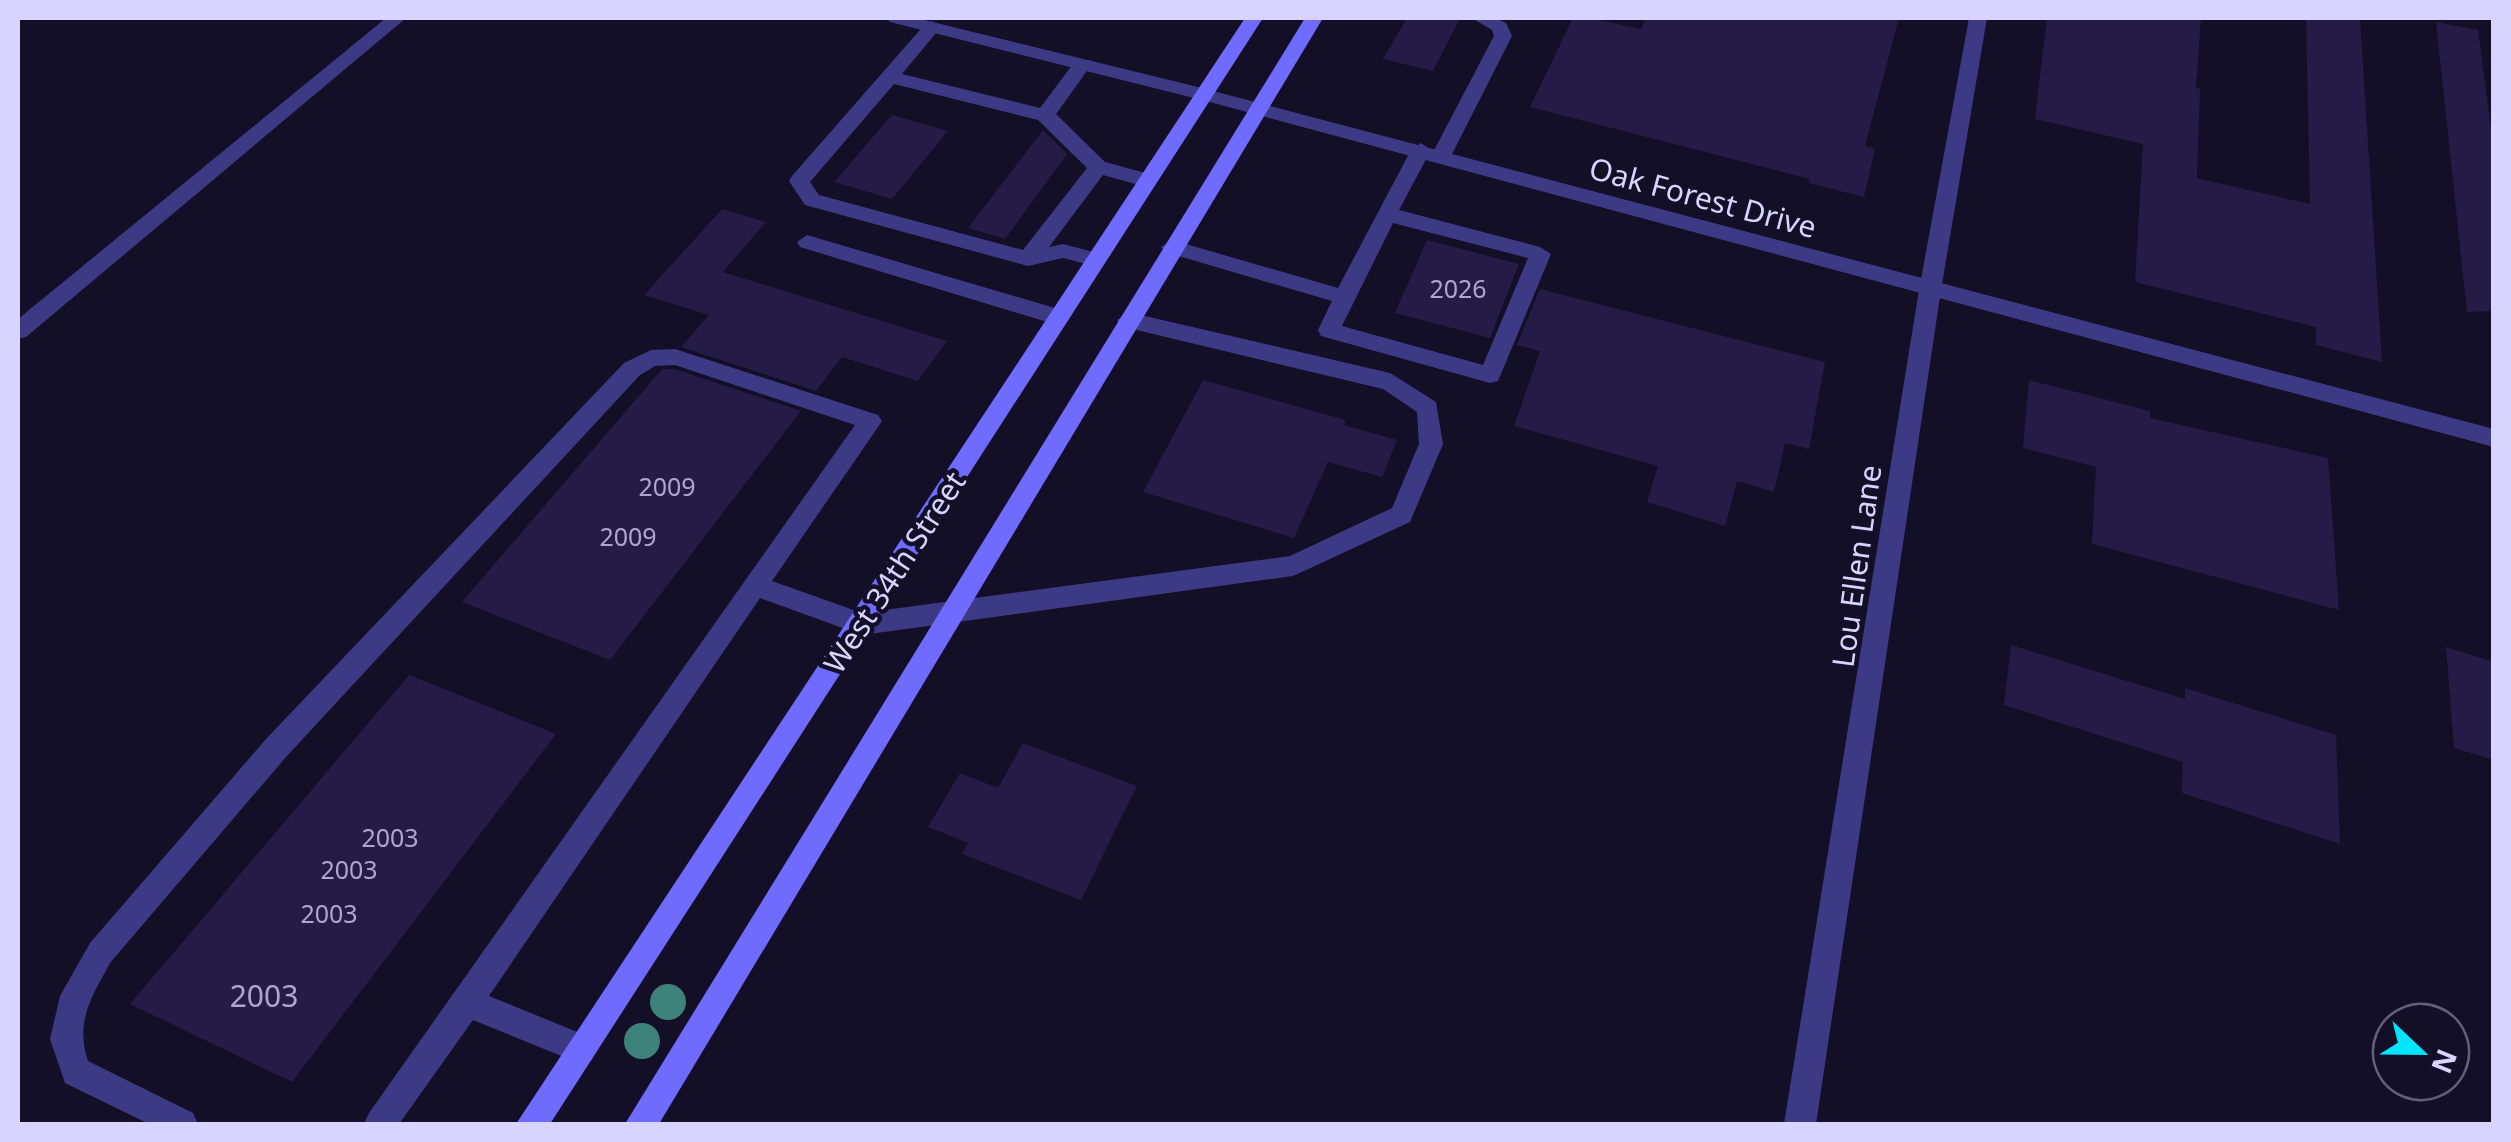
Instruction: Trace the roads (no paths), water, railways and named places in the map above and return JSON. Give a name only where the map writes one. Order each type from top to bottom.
[{"type":"main road","name":"West 34th Street","points":[[532,1124],[862,624],[1094,259],[1254,18]]},
{"type":"main road","points":[[641,1124],[1314,18]]},
{"type":"street","points":[[18,331],[397,18]]},
{"type":"street","name":"Oak Forest Drive","points":[[896,18],[1257,107],[2494,438]]},
{"type":"street","points":[[1387,214],[1540,254],[1490,375],[1329,330],[1387,214],[1431,153],[1503,36],[1500,27],[1481,18]]},
{"type":"street","name":"Lou Ellen Lane","points":[[1800,1124],[1930,290],[1978,18]]},
{"type":"street","points":[[932,26],[800,180],[812,200],[1028,259],[1063,250],[1094,259]]},
{"type":"street","points":[[1045,115],[1083,64]]},
{"type":"street","points":[[891,77],[1045,115],[1098,167],[1146,180]]},
{"type":"street","points":[[1028,259],[1098,167]]},
{"type":"street","points":[[807,242],[1057,317]]},
{"type":"street","points":[[1172,247],[1344,298]]},
{"type":"street","points":[[755,585],[862,624],[1293,566],[1401,515],[1431,444],[1428,408],[1390,382],[1128,320]]},
{"type":"street","points":[[182,1124],[76,1072],[65,1038],[75,996],[100,953],[276,748],[632,369],[651,358],[675,357],[870,421],[380,1124]]},
{"type":"street","points":[[467,1002],[581,1049]]}]
